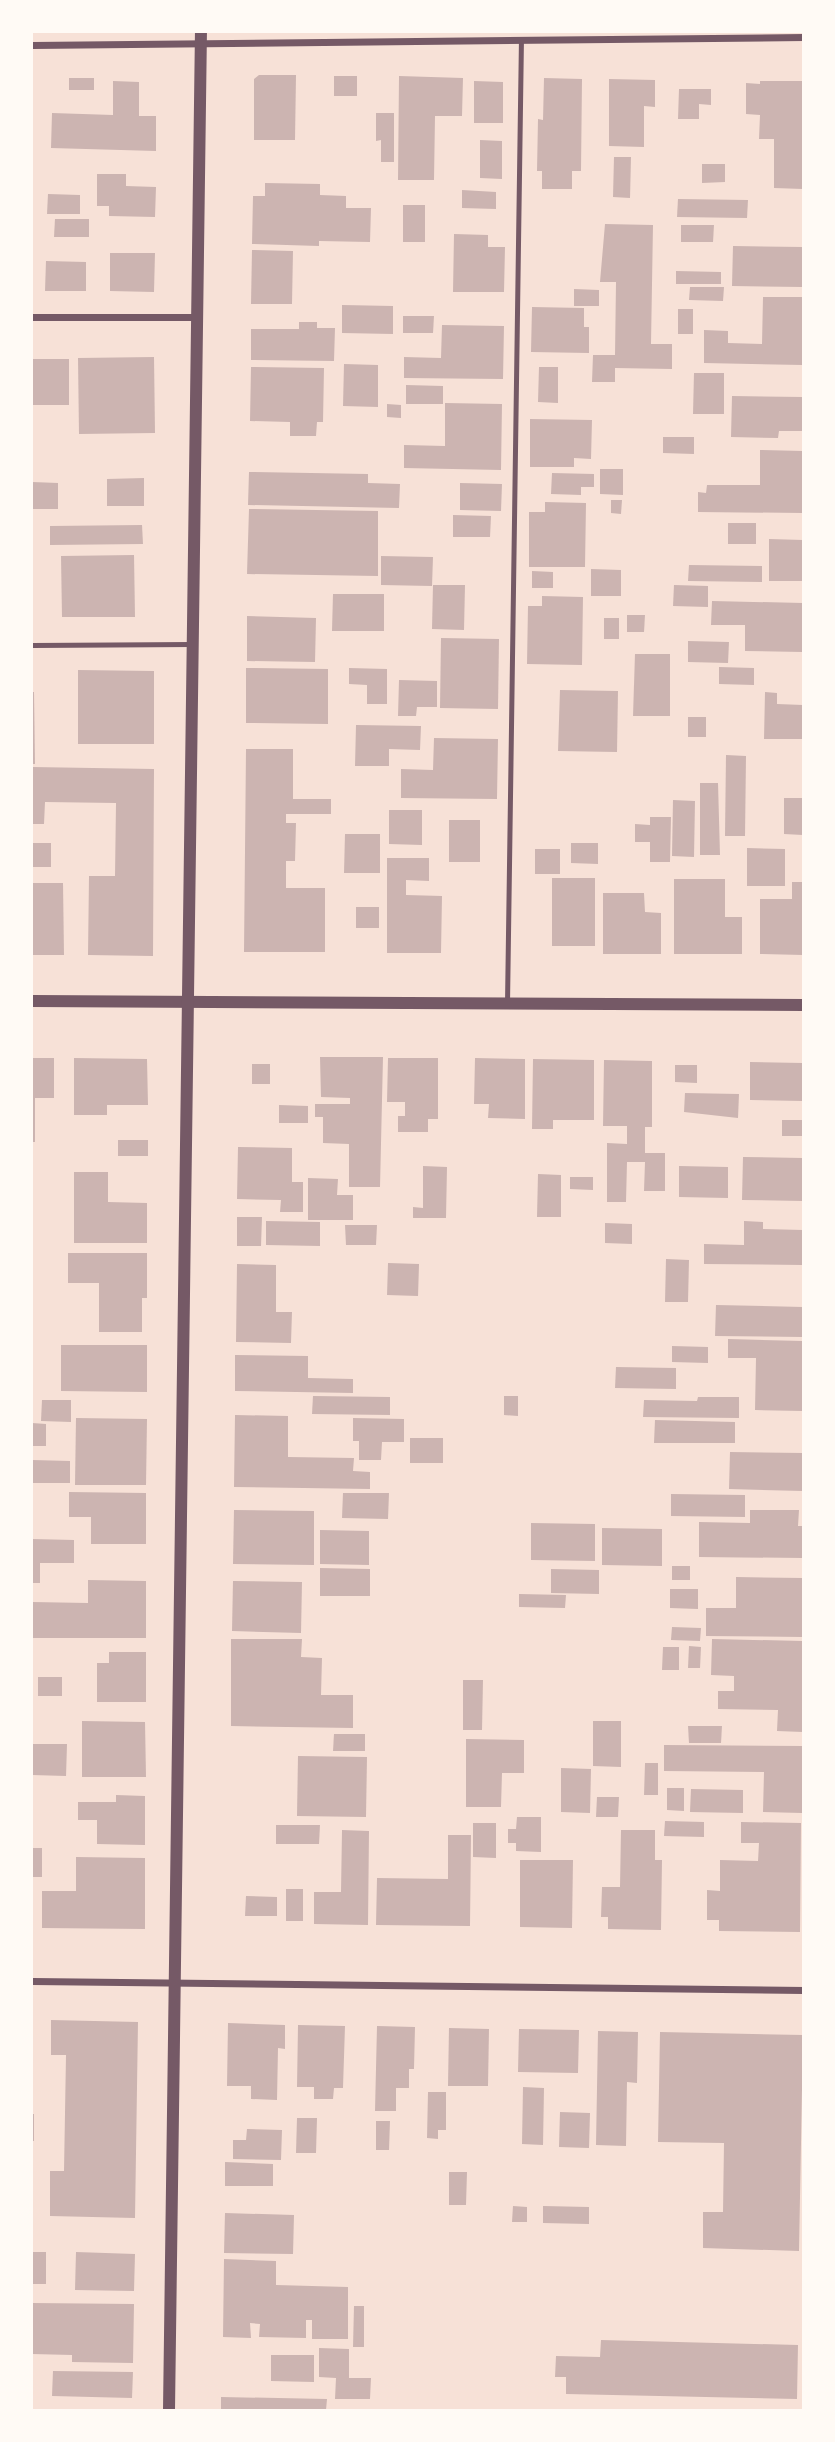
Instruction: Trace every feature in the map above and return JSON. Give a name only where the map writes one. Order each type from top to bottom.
[{"type":"street","points":[[32,45],[201,38],[521,41],[803,37]]},
{"type":"street","points":[[169,2410],[201,38]]},
{"type":"street","points":[[32,317],[197,317]]},
{"type":"street","points":[[32,1001],[803,1005]]},
{"type":"street","points":[[32,1981],[803,1990]]},
{"type":"lane","points":[[507,1003],[521,41]]},
{"type":"lane","points":[[32,645],[192,644]]},
{"type":"building","points":[[259,75],[296,75],[295,140],[254,140],[254,79]]},
{"type":"building","points":[[334,76],[357,76],[357,96],[334,96]]},
{"type":"building","points":[[399,76],[463,78],[462,116],[435,116],[434,180],[398,180]]},
{"type":"building","points":[[69,78],[94,78],[94,90],[69,90]]},
{"type":"building","points":[[544,78],[582,79],[581,171],[572,171],[572,189],[542,189],[542,171],[537,171],[538,119],[543,120]]},
{"type":"building","points":[[609,79],[655,80],[655,107],[644,106],[644,147],[609,146]]},
{"type":"building","points":[[113,81],[139,82],[139,116],[156,116],[156,151],[51,148],[52,113],[113,115]]},
{"type":"building","points":[[474,81],[503,82],[503,123],[474,123]]},
{"type":"building","points":[[760,81],[803,81],[803,189],[774,188],[774,139],[759,139],[760,115],[746,114],[746,83],[760,84]]},
{"type":"building","points":[[679,89],[711,89],[711,105],[699,104],[699,119],[678,119]]},
{"type":"building","points":[[376,113],[394,113],[394,162],[381,162],[381,140],[376,141]]},
{"type":"building","points":[[480,140],[502,141],[502,179],[480,178]]},
{"type":"building","points":[[614,157],[631,157],[630,198],[613,197]]},
{"type":"building","points":[[702,164],[725,164],[725,182],[702,183]]},
{"type":"building","points":[[97,174],[126,174],[126,186],[156,187],[155,217],[109,216],[109,206],[97,206]]},
{"type":"building","points":[[265,183],[320,184],[320,195],[346,196],[346,208],[371,208],[370,242],[319,241],[319,246],[252,244],[253,196],[265,196]]},
{"type":"building","points":[[462,190],[496,192],[496,209],[462,208]]},
{"type":"building","points":[[48,194],[80,195],[80,214],[47,214]]},
{"type":"building","points":[[678,199],[748,200],[747,218],[677,217]]},
{"type":"building","points":[[403,205],[425,205],[425,242],[403,242]]},
{"type":"building","points":[[55,219],[89,219],[89,237],[54,237]]},
{"type":"building","points":[[605,224],[653,225],[651,344],[672,344],[672,369],[615,368],[615,382],[592,382],[593,355],[615,355],[616,282],[600,282]]},
{"type":"building","points":[[681,225],[714,225],[713,242],[681,242]]},
{"type":"building","points":[[454,234],[488,235],[488,247],[505,247],[504,292],[453,292]]},
{"type":"building","points":[[733,246],[803,247],[803,287],[732,286]]},
{"type":"building","points":[[252,250],[293,251],[292,304],[251,304]]},
{"type":"building","points":[[110,253],[155,253],[154,292],[110,291]]},
{"type":"building","points":[[46,261],[86,262],[86,291],[45,291]]},
{"type":"building","points":[[676,271],[721,272],[721,284],[676,284]]},
{"type":"building","points":[[690,287],[724,287],[723,301],[689,300]]},
{"type":"building","points":[[574,289],[599,290],[599,306],[574,306]]},
{"type":"building","points":[[763,297],[803,297],[803,365],[704,363],[704,330],[728,331],[728,343],[762,344]]},
{"type":"building","points":[[342,305],[393,306],[393,334],[342,333]]},
{"type":"building","points":[[532,307],[584,308],[584,327],[589,327],[589,353],[531,352]]},
{"type":"building","points":[[678,309],[693,309],[693,334],[678,334]]},
{"type":"building","points":[[403,316],[434,316],[433,333],[403,333]]},
{"type":"building","points":[[299,322],[317,322],[317,328],[335,328],[334,361],[251,360],[251,329],[299,329]]},
{"type":"building","points":[[442,325],[504,326],[503,379],[404,378],[404,357],[441,358]]},
{"type":"building","points":[[154,357],[155,433],[79,434],[78,358]]},
{"type":"building","points":[[32,359],[69,359],[69,405],[32,405]]},
{"type":"building","points":[[344,364],[378,365],[378,407],[343,406]]},
{"type":"building","points":[[251,367],[324,368],[323,422],[317,422],[316,436],[290,436],[290,422],[250,421]]},
{"type":"building","points":[[539,367],[558,367],[558,403],[538,402]]},
{"type":"building","points":[[694,373],[724,373],[724,414],[693,414]]},
{"type":"building","points":[[406,385],[443,386],[443,404],[406,404]]},
{"type":"building","points":[[732,396],[803,397],[803,431],[779,431],[778,438],[731,437]]},
{"type":"building","points":[[445,403],[502,404],[501,470],[404,468],[404,445],[445,446]]},
{"type":"building","points":[[387,404],[401,405],[401,418],[387,417]]},
{"type":"building","points":[[530,419],[592,420],[591,459],[574,458],[574,467],[530,467]]},
{"type":"building","points":[[663,437],[694,437],[694,454],[663,453]]},
{"type":"building","points":[[760,450],[803,451],[803,513],[698,512],[698,492],[706,493],[707,485],[760,485]]},
{"type":"building","points":[[600,469],[623,469],[623,495],[600,494]]},
{"type":"building","points":[[249,472],[368,474],[368,483],[400,484],[399,508],[248,505]]},
{"type":"building","points":[[552,473],[594,474],[594,487],[581,487],[581,495],[551,494]]},
{"type":"building","points":[[144,478],[144,506],[107,506],[107,479]]},
{"type":"building","points":[[32,482],[58,483],[58,509],[32,509]]},
{"type":"building","points":[[460,483],[502,484],[501,511],[460,510]]},
{"type":"building","points":[[611,500],[622,500],[621,514],[611,513]]},
{"type":"building","points":[[545,502],[586,503],[585,567],[529,567],[529,512],[545,512]]},
{"type":"building","points":[[249,509],[378,511],[378,576],[247,574]]},
{"type":"building","points":[[453,515],[491,516],[490,537],[453,537]]},
{"type":"building","points":[[728,523],[756,523],[756,544],[728,544]]},
{"type":"building","points":[[142,525],[143,544],[50,545],[50,526]]},
{"type":"building","points":[[769,539],[803,540],[803,581],[769,581]]},
{"type":"building","points":[[134,555],[135,617],[62,617],[61,556]]},
{"type":"building","points":[[381,556],[433,557],[432,586],[381,585]]},
{"type":"building","points":[[689,565],[762,566],[762,582],[688,581]]},
{"type":"building","points":[[591,569],[621,570],[621,596],[591,596]]},
{"type":"building","points":[[532,571],[553,572],[553,588],[532,588]]},
{"type":"building","points":[[433,585],[465,585],[464,630],[432,629]]},
{"type":"building","points":[[674,585],[708,586],[708,607],[673,606]]},
{"type":"building","points":[[333,594],[384,594],[384,631],[332,631]]},
{"type":"building","points":[[542,596],[583,597],[582,665],[527,664],[528,606],[542,606]]},
{"type":"building","points":[[712,601],[803,603],[803,652],[745,651],[745,625],[711,625]]},
{"type":"building","points":[[627,615],[645,615],[644,632],[627,632]]},
{"type":"building","points":[[247,616],[316,618],[315,662],[247,661]]},
{"type":"building","points":[[604,618],[619,618],[619,639],[604,639]]},
{"type":"building","points":[[441,638],[499,639],[498,709],[440,708]]},
{"type":"building","points":[[688,641],[729,642],[728,663],[688,662]]},
{"type":"building","points":[[635,654],[670,654],[670,716],[633,716]]},
{"type":"building","points":[[719,667],[754,668],[754,685],[719,684]]},
{"type":"building","points":[[246,668],[328,669],[328,724],[246,723]]},
{"type":"building","points":[[349,668],[387,669],[387,704],[367,704],[367,685],[349,684]]},
{"type":"building","points":[[78,670],[154,671],[154,744],[78,744]]},
{"type":"building","points":[[399,680],[437,681],[437,707],[417,707],[416,716],[398,716]]},
{"type":"building","points":[[560,690],[618,691],[617,752],[558,751]]},
{"type":"building","points":[[34,692],[35,764],[32,764]]},
{"type":"building","points":[[765,692],[777,693],[777,704],[803,705],[803,739],[764,739]]},
{"type":"building","points":[[688,717],[706,717],[706,737],[688,737]]},
{"type":"building","points":[[356,725],[421,726],[420,750],[389,749],[389,766],[355,766]]},
{"type":"building","points":[[434,738],[498,739],[497,799],[401,798],[401,769],[433,770]]},
{"type":"building","points":[[246,749],[293,749],[293,799],[331,799],[331,814],[286,814],[286,823],[296,823],[295,861],[286,861],[286,888],[325,888],[325,952],[244,952]]},
{"type":"building","points":[[726,755],[746,756],[745,836],[725,836]]},
{"type":"building","points":[[32,767],[154,769],[153,956],[88,955],[89,876],[115,876],[116,803],[45,802],[44,824],[32,824]]},
{"type":"building","points":[[700,783],[718,783],[720,855],[700,855]]},
{"type":"building","points":[[784,798],[803,798],[803,835],[784,834]]},
{"type":"building","points":[[673,800],[695,801],[694,857],[672,856]]},
{"type":"building","points":[[389,810],[422,810],[422,845],[389,844]]},
{"type":"building","points":[[650,817],[671,817],[670,862],[650,862],[650,842],[635,842],[635,824],[650,825]]},
{"type":"building","points":[[449,820],[480,820],[480,862],[449,862]]},
{"type":"building","points":[[345,834],[380,834],[380,873],[344,873]]},
{"type":"building","points":[[32,843],[51,843],[51,867],[32,867]]},
{"type":"building","points":[[571,843],[598,843],[598,864],[571,863]]},
{"type":"building","points":[[747,848],[785,849],[785,886],[747,886]]},
{"type":"building","points":[[535,849],[560,849],[560,874],[535,874]]},
{"type":"building","points":[[387,858],[429,858],[429,881],[406,880],[406,895],[442,896],[441,953],[387,953]]},
{"type":"building","points":[[552,878],[595,878],[595,946],[552,946]]},
{"type":"building","points":[[674,879],[725,879],[725,917],[742,917],[742,954],[674,954]]},
{"type":"building","points":[[792,882],[803,882],[803,955],[760,954],[760,899],[792,899]]},
{"type":"building","points":[[32,883],[63,883],[64,955],[32,955]]},
{"type":"building","points":[[603,893],[644,893],[645,912],[661,913],[661,954],[603,954]]},
{"type":"building","points":[[356,907],[379,907],[379,928],[356,928]]},
{"type":"building","points":[[320,1057],[383,1057],[380,1187],[349,1187],[349,1144],[323,1143],[323,1117],[315,1117],[315,1104],[350,1104],[350,1098],[321,1097]]},
{"type":"building","points":[[32,1058],[54,1058],[54,1098],[35,1098],[35,1142],[32,1142]]},
{"type":"building","points":[[74,1058],[147,1059],[148,1105],[107,1105],[107,1115],[74,1115]]},
{"type":"building","points":[[388,1058],[438,1058],[438,1119],[428,1119],[428,1132],[398,1132],[398,1116],[405,1116],[405,1102],[387,1102]]},
{"type":"building","points":[[475,1058],[525,1059],[525,1119],[488,1118],[489,1104],[474,1104]]},
{"type":"building","points":[[533,1059],[594,1060],[594,1120],[553,1120],[553,1129],[532,1129]]},
{"type":"building","points":[[604,1060],[652,1061],[652,1127],[645,1127],[645,1153],[665,1153],[665,1191],[644,1191],[645,1162],[627,1162],[626,1202],[607,1202],[607,1143],[627,1144],[627,1126],[603,1126]]},
{"type":"building","points":[[750,1062],[803,1063],[803,1101],[750,1100]]},
{"type":"building","points":[[252,1064],[270,1064],[270,1084],[252,1084]]},
{"type":"building","points":[[675,1065],[697,1065],[697,1083],[675,1082]]},
{"type":"building","points":[[685,1093],[739,1094],[738,1118],[684,1112]]},
{"type":"building","points":[[279,1105],[308,1106],[308,1123],[279,1123]]},
{"type":"building","points":[[782,1120],[803,1120],[803,1136],[782,1136]]},
{"type":"building","points":[[118,1140],[148,1140],[148,1156],[118,1156]]},
{"type":"building","points":[[238,1147],[292,1148],[292,1182],[303,1182],[303,1212],[280,1212],[281,1200],[237,1199]]},
{"type":"building","points":[[743,1157],[803,1158],[803,1201],[742,1200]]},
{"type":"building","points":[[423,1166],[447,1167],[446,1218],[413,1218],[413,1207],[423,1208]]},
{"type":"building","points":[[679,1166],[728,1167],[728,1198],[679,1197]]},
{"type":"building","points":[[74,1172],[108,1172],[108,1202],[147,1203],[147,1243],[74,1243]]},
{"type":"building","points":[[538,1174],[561,1175],[561,1217],[537,1217]]},
{"type":"building","points":[[570,1177],[593,1177],[593,1190],[570,1189]]},
{"type":"building","points":[[308,1178],[338,1179],[337,1195],[353,1195],[353,1220],[308,1220]]},
{"type":"building","points":[[237,1217],[262,1217],[261,1246],[237,1246]]},
{"type":"building","points":[[266,1221],[320,1222],[320,1246],[266,1245]]},
{"type":"building","points":[[744,1221],[763,1222],[763,1229],[803,1230],[803,1265],[704,1264],[704,1244],[744,1245]]},
{"type":"building","points":[[605,1223],[632,1224],[632,1244],[605,1243]]},
{"type":"building","points":[[345,1225],[377,1225],[376,1245],[346,1245]]},
{"type":"building","points":[[68,1253],[147,1253],[147,1298],[142,1298],[142,1332],[99,1332],[99,1283],[68,1283]]},
{"type":"building","points":[[666,1259],[689,1260],[688,1302],[665,1302]]},
{"type":"building","points":[[388,1263],[419,1264],[418,1296],[387,1295]]},
{"type":"building","points":[[237,1264],[276,1265],[276,1312],[292,1312],[291,1343],[236,1342]]},
{"type":"building","points":[[716,1305],[803,1307],[803,1337],[715,1336]]},
{"type":"building","points":[[728,1339],[803,1341],[803,1411],[755,1410],[756,1358],[728,1358]]},
{"type":"building","points":[[61,1345],[147,1345],[147,1392],[61,1391]]},
{"type":"building","points":[[672,1346],[708,1347],[708,1363],[672,1362]]},
{"type":"building","points":[[235,1355],[308,1356],[308,1378],[353,1379],[353,1393],[235,1391]]},
{"type":"building","points":[[616,1367],[676,1368],[676,1389],[615,1388]]},
{"type":"building","points":[[313,1396],[390,1397],[390,1415],[312,1414]]},
{"type":"building","points":[[504,1396],[518,1396],[518,1416],[504,1415]]},
{"type":"building","points":[[698,1397],[739,1397],[739,1418],[643,1417],[644,1400],[697,1401]]},
{"type":"building","points":[[42,1400],[71,1400],[71,1422],[41,1421]]},
{"type":"building","points":[[235,1415],[288,1416],[288,1457],[354,1458],[353,1471],[370,1472],[370,1489],[234,1487]]},
{"type":"building","points":[[76,1418],[147,1419],[146,1485],[75,1485]]},
{"type":"building","points":[[353,1418],[404,1419],[404,1442],[382,1442],[381,1460],[359,1460],[359,1441],[353,1441]]},
{"type":"building","points":[[655,1420],[735,1422],[735,1443],[654,1443]]},
{"type":"building","points":[[32,1423],[46,1424],[46,1446],[32,1446]]},
{"type":"building","points":[[410,1438],[443,1438],[443,1463],[410,1463]]},
{"type":"building","points":[[730,1452],[803,1453],[803,1491],[729,1489]]},
{"type":"building","points":[[32,1460],[70,1461],[70,1483],[32,1483]]},
{"type":"building","points":[[69,1492],[146,1493],[146,1544],[91,1544],[91,1517],[69,1517]]},
{"type":"building","points":[[343,1493],[389,1493],[388,1519],[342,1518]]},
{"type":"building","points":[[671,1494],[745,1495],[745,1517],[671,1516]]},
{"type":"building","points":[[234,1510],[314,1511],[314,1565],[233,1564]]},
{"type":"building","points":[[750,1510],[799,1510],[798,1526],[803,1526],[803,1558],[699,1557],[699,1522],[750,1523]]},
{"type":"building","points":[[531,1523],[595,1524],[595,1561],[531,1560]]},
{"type":"building","points":[[602,1528],[662,1529],[662,1566],[602,1565]]},
{"type":"building","points":[[320,1530],[369,1531],[369,1565],[320,1564]]},
{"type":"building","points":[[32,1539],[74,1540],[74,1563],[40,1563],[40,1583],[32,1583]]},
{"type":"building","points":[[672,1566],[690,1566],[690,1580],[672,1580]]},
{"type":"building","points":[[320,1568],[370,1569],[370,1596],[320,1596]]},
{"type":"building","points":[[551,1569],[599,1570],[599,1594],[551,1593]]},
{"type":"building","points":[[736,1577],[803,1578],[803,1637],[706,1636],[706,1608],[736,1608]]},
{"type":"building","points":[[88,1580],[146,1581],[146,1638],[32,1638],[32,1602],[88,1603]]},
{"type":"building","points":[[233,1581],[302,1582],[301,1633],[232,1631]]},
{"type":"building","points":[[670,1589],[698,1589],[698,1609],[670,1608]]},
{"type":"building","points":[[519,1594],[566,1595],[565,1608],[519,1607]]},
{"type":"building","points":[[672,1627],[701,1628],[700,1641],[671,1640]]},
{"type":"building","points":[[231,1639],[302,1639],[301,1657],[322,1658],[321,1695],[353,1695],[353,1728],[231,1726]]},
{"type":"building","points":[[712,1639],[803,1641],[803,1732],[777,1731],[778,1710],[718,1709],[718,1691],[734,1691],[734,1676],[711,1675]]},
{"type":"building","points":[[689,1646],[701,1647],[700,1668],[688,1668]]},
{"type":"building","points":[[663,1647],[679,1647],[679,1670],[662,1670]]},
{"type":"building","points":[[109,1652],[146,1652],[146,1702],[97,1702],[97,1663],[109,1663]]},
{"type":"building","points":[[38,1677],[62,1677],[62,1696],[38,1696]]},
{"type":"building","points":[[463,1680],[483,1680],[482,1730],[463,1730]]},
{"type":"building","points":[[82,1721],[145,1722],[146,1777],[82,1777]]},
{"type":"building","points":[[593,1721],[621,1721],[621,1767],[593,1766]]},
{"type":"building","points":[[688,1726],[722,1726],[721,1743],[689,1743]]},
{"type":"building","points":[[334,1734],[365,1734],[365,1751],[333,1751]]},
{"type":"building","points":[[466,1739],[524,1740],[524,1773],[502,1773],[501,1807],[466,1807]]},
{"type":"building","points":[[32,1744],[67,1744],[66,1776],[32,1775]]},
{"type":"building","points":[[664,1745],[803,1746],[802,1813],[763,1812],[764,1772],[664,1771]]},
{"type":"building","points":[[298,1756],[367,1757],[366,1817],[297,1816]]},
{"type":"building","points":[[645,1763],[658,1763],[658,1795],[644,1795]]},
{"type":"building","points":[[561,1768],[591,1769],[590,1813],[561,1812]]},
{"type":"building","points":[[667,1788],[684,1788],[684,1811],[667,1810]]},
{"type":"building","points":[[691,1789],[743,1790],[743,1813],[690,1812]]},
{"type":"building","points":[[116,1795],[145,1796],[145,1845],[97,1844],[97,1820],[78,1820],[78,1802],[116,1802]]},
{"type":"building","points":[[597,1797],[619,1797],[618,1817],[596,1817]]},
{"type":"building","points":[[517,1817],[541,1817],[541,1852],[516,1851],[516,1843],[508,1843],[508,1829],[516,1829]]},
{"type":"building","points":[[665,1821],[704,1822],[704,1837],[664,1836]]},
{"type":"building","points":[[741,1822],[801,1823],[800,1932],[719,1931],[719,1920],[707,1920],[707,1890],[720,1891],[720,1860],[758,1861],[759,1843],[741,1843]]},
{"type":"building","points":[[473,1823],[496,1823],[496,1858],[473,1857]]},
{"type":"building","points":[[276,1825],[320,1825],[319,1844],[276,1844]]},
{"type":"building","points":[[342,1830],[369,1831],[368,1925],[314,1924],[314,1892],[341,1892]]},
{"type":"building","points":[[621,1830],[655,1830],[655,1860],[662,1860],[661,1930],[608,1929],[608,1917],[601,1917],[602,1887],[620,1887]]},
{"type":"building","points":[[448,1835],[471,1835],[470,1926],[376,1925],[377,1878],[448,1879]]},
{"type":"building","points":[[32,1848],[42,1848],[42,1877],[32,1877]]},
{"type":"building","points":[[76,1857],[145,1858],[145,1929],[42,1928],[42,1891],[76,1891]]},
{"type":"building","points":[[520,1860],[573,1860],[572,1928],[520,1927]]},
{"type":"building","points":[[286,1889],[303,1889],[303,1921],[286,1921]]},
{"type":"building","points":[[246,1896],[277,1897],[277,1916],[245,1916]]},
{"type":"building","points":[[51,2020],[138,2022],[135,2218],[50,2216],[50,2171],[64,2171],[66,2055],[51,2055]]},
{"type":"building","points":[[228,2023],[285,2025],[285,2049],[278,2048],[277,2100],[251,2099],[251,2086],[227,2086]]},
{"type":"building","points":[[298,2025],[345,2026],[343,2088],[334,2088],[333,2099],[314,2099],[314,2087],[297,2087]]},
{"type":"building","points":[[377,2026],[415,2027],[414,2069],[409,2069],[409,2088],[396,2088],[396,2111],[375,2111]]},
{"type":"building","points":[[449,2028],[489,2029],[488,2086],[448,2086]]},
{"type":"building","points":[[519,2029],[579,2030],[578,2073],[518,2072]]},
{"type":"building","points":[[598,2031],[638,2032],[637,2083],[627,2082],[626,2146],[596,2145]]},
{"type":"building","points":[[660,2032],[803,2035],[799,2251],[703,2248],[703,2212],[723,2212],[724,2143],[658,2142]]},
{"type":"building","points":[[523,2087],[544,2088],[543,2145],[522,2144]]},
{"type":"building","points":[[428,2092],[446,2092],[446,2130],[438,2130],[438,2139],[427,2138]]},
{"type":"building","points":[[560,2112],[590,2113],[589,2148],[559,2147]]},
{"type":"building","points":[[34,2114],[34,2141],[32,2141]]},
{"type":"building","points":[[297,2118],[317,2118],[316,2153],[296,2153]]},
{"type":"building","points":[[376,2121],[390,2121],[389,2150],[376,2150]]},
{"type":"building","points":[[247,2129],[282,2130],[281,2160],[233,2159],[233,2140],[246,2140]]},
{"type":"building","points":[[225,2162],[273,2164],[273,2186],[225,2186]]},
{"type":"building","points":[[449,2172],[467,2172],[466,2205],[449,2205]]},
{"type":"building","points":[[513,2206],[527,2207],[527,2222],[512,2222]]},
{"type":"building","points":[[543,2206],[589,2207],[589,2224],[543,2223]]},
{"type":"building","points":[[225,2213],[294,2215],[293,2254],[224,2253]]},
{"type":"building","points":[[32,2252],[46,2252],[46,2284],[32,2284]]},
{"type":"building","points":[[76,2252],[135,2254],[134,2291],[75,2290]]},
{"type":"building","points":[[224,2259],[276,2261],[276,2285],[348,2287],[348,2339],[312,2339],[312,2320],[306,2320],[306,2338],[259,2337],[260,2324],[250,2323],[251,2338],[223,2337]]},
{"type":"building","points":[[32,2303],[134,2304],[133,2363],[72,2362],[72,2355],[32,2354]]},
{"type":"building","points":[[354,2306],[364,2306],[364,2347],[353,2347]]},
{"type":"building","points":[[601,2340],[798,2345],[797,2399],[566,2394],[566,2377],[555,2377],[556,2356],[600,2357]]},
{"type":"building","points":[[319,2348],[349,2349],[349,2378],[371,2378],[370,2399],[335,2399],[336,2378],[319,2377]]},
{"type":"building","points":[[271,2355],[314,2355],[314,2382],[271,2381]]},
{"type":"building","points":[[53,2371],[133,2372],[132,2398],[52,2396]]},
{"type":"building","points":[[221,2397],[327,2399],[326,2410],[221,2410]]}]
